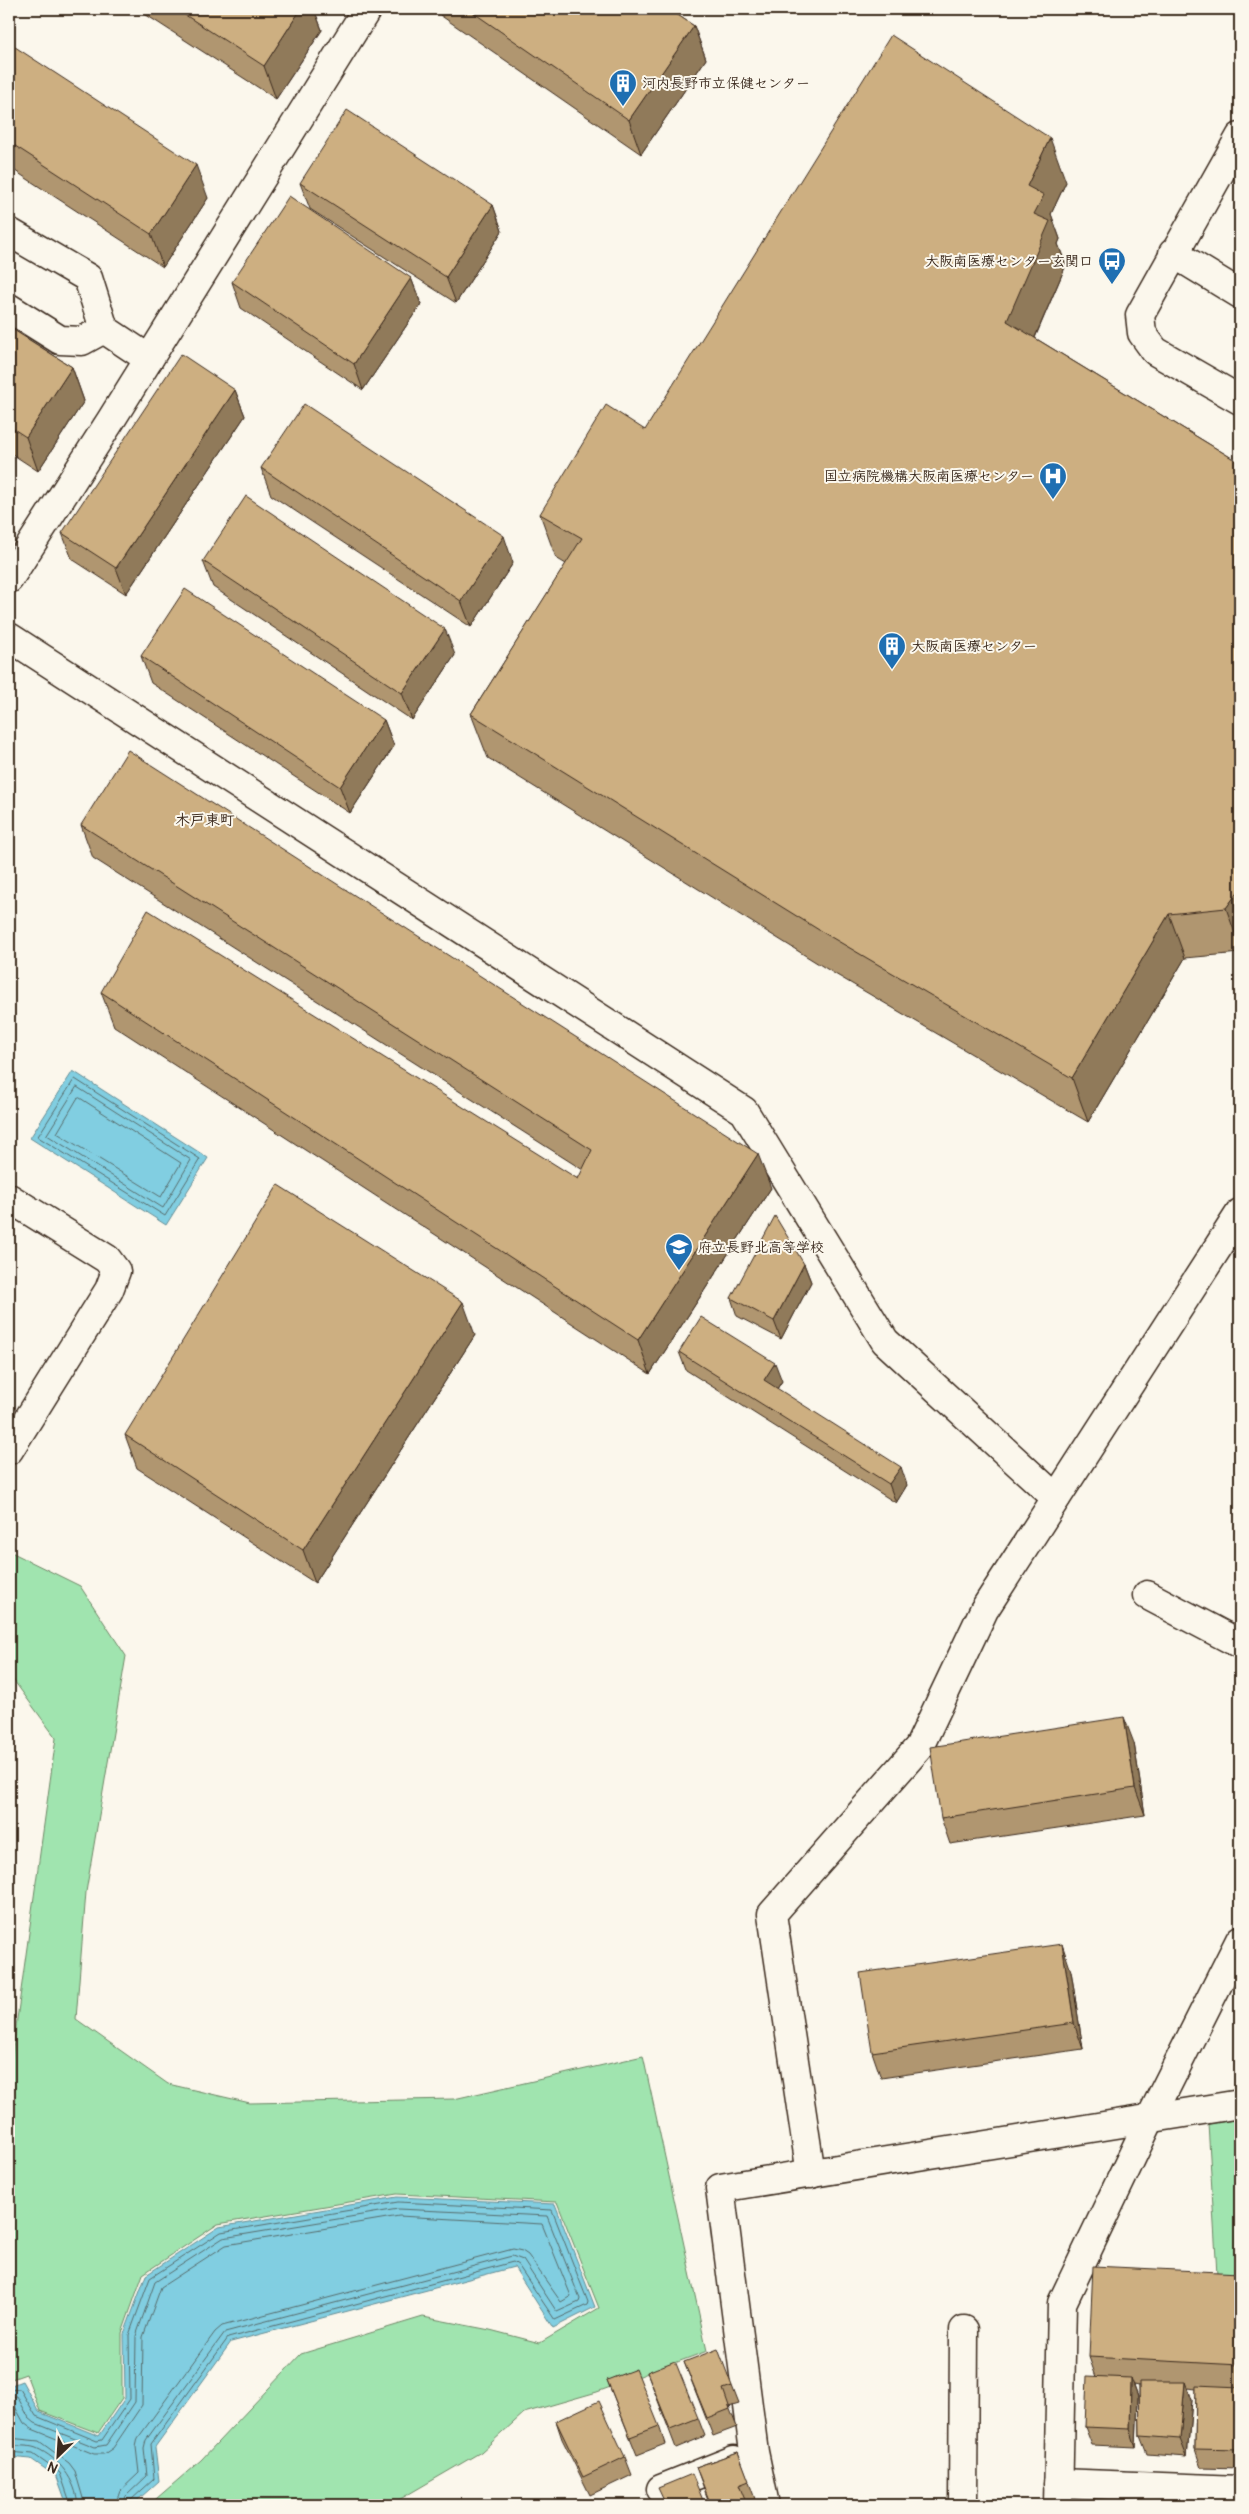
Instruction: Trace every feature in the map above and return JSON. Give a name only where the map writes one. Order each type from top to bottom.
[{"type":"street","points":[[9,579],[149,359],[367,9]]},
{"type":"street","points":[[1240,137],[1173,253],[1140,315],[1142,333],[1155,351],[1240,400]]},
{"type":"street","points":[[9,232],[88,278],[104,329],[149,359]]},
{"type":"street","points":[[1173,253],[1240,294]]},
{"type":"street","points":[[9,308],[60,340],[82,341],[104,329]]},
{"type":"street","points":[[9,637],[744,1111],[886,1341],[1056,1498]]},
{"type":"street","points":[[9,1198],[107,1259],[116,1271],[109,1290],[9,1450]]},
{"type":"street","points":[[811,2174],[772,1914],[919,1747],[984,1610],[1240,1213]]},
{"type":"street","points":[[1147,1595],[1240,1644]]},
{"type":"street","points":[[1240,1940],[1150,2119],[1062,2303],[1058,2494],[1240,2490]]},
{"type":"street","points":[[765,2505],[754,2452],[720,2188],[1240,2104]]},
{"type":"street","points":[[963,2505],[964,2330]]},
{"type":"street","points":[[661,2489],[754,2452]]},
{"type":"green space","points":[[9,1551],[80,1586],[126,1656],[86,1892],[76,2019],[168,2084],[250,2103],[454,2099],[643,2056],[707,2351],[597,2392],[524,2413],[481,2452],[390,2505],[149,2505],[201,2460],[301,2354],[423,2317],[490,2330],[540,2343],[599,2308],[557,2202],[397,2194],[218,2224],[143,2274],[122,2333],[122,2398],[98,2433],[40,2411],[26,2374],[9,2380],[9,2077],[56,1738],[9,1674]]},
{"type":"green space","points":[[1240,2119],[1240,2272],[1217,2274],[1208,2124]]},
{"type":"water","points":[[73,1071],[208,1158],[166,1225],[30,1138]]},
{"type":"water","points":[[397,2197],[555,2204],[595,2307],[553,2328],[514,2267],[231,2342],[155,2447],[159,2481],[132,2505],[67,2505],[57,2477],[31,2459],[9,2457],[9,2386],[22,2381],[39,2412],[99,2436],[125,2398],[124,2334],[146,2275],[219,2227]]},
{"type":"building","points":[[176,9],[301,9],[264,66]]},
{"type":"building","name":"河内長野市立保健センター","points":[[468,9],[669,9],[694,26],[629,120]]},
{"type":"building","name":"大阪南医療センター","points":[[891,35],[1050,138],[1027,186],[1044,195],[1034,214],[1050,221],[1007,321],[1240,463],[1240,889],[1226,908],[1169,914],[1072,1078],[819,930],[471,714],[582,538],[540,514],[606,405],[645,430]]},
{"type":"building","points":[[9,43],[196,165],[151,234],[9,142]]},
{"type":"building","points":[[347,110],[493,205],[446,277],[300,183]]},
{"type":"building","points":[[289,196],[411,278],[354,364],[232,282]]},
{"type":"building","points":[[9,327],[72,367],[26,437],[9,426]]},
{"type":"building","points":[[181,354],[235,390],[116,568],[62,533]]},
{"type":"building","points":[[304,404],[504,536],[461,601],[261,468]]},
{"type":"building","points":[[246,496],[445,629],[402,693],[203,561]]},
{"type":"building","points":[[185,589],[384,720],[340,787],[141,656]]},
{"type":"building","points":[[128,750],[758,1154],[638,1340],[101,992],[148,910],[578,1179],[592,1150],[81,825]]},
{"type":"building","points":[[278,1185],[463,1302],[303,1550],[125,1435]]},
{"type":"building","points":[[775,1216],[804,1264],[774,1321],[731,1298]]},
{"type":"building","points":[[701,1317],[775,1363],[764,1380],[901,1467],[889,1484],[679,1352]]},
{"type":"building","points":[[1124,1717],[1135,1788],[941,1818],[930,1747]]},
{"type":"building","points":[[1062,1944],[1074,2023],[872,2052],[860,1973]]},
{"type":"building","points":[[1093,2266],[1240,2273],[1240,2365],[1089,2357]]},
{"type":"building","points":[[718,2349],[732,2386],[723,2389],[730,2409],[707,2418],[684,2362]]},
{"type":"building","points":[[675,2361],[698,2418],[670,2429],[647,2372]]},
{"type":"building","points":[[636,2369],[659,2426],[630,2437],[607,2380]]},
{"type":"building","points":[[1087,2376],[1131,2378],[1130,2429],[1085,2427]]},
{"type":"building","points":[[1139,2382],[1185,2382],[1180,2439],[1140,2436]]},
{"type":"building","points":[[1196,2385],[1240,2387],[1240,2450],[1195,2449]]},
{"type":"building","points":[[599,2401],[625,2457],[583,2477],[556,2421]]},
{"type":"building","points":[[738,2452],[749,2481],[739,2485],[747,2505],[711,2505],[696,2467]]},
{"type":"building","points":[[692,2474],[705,2505],[666,2505],[658,2488]]},
{"type":"place","name":"河内長野市立保健センター","points":[[623,107]]},
{"type":"place","name":"大阪南医療センター玄関口","points":[[1112,285]]},
{"type":"place","name":"国立病院機構大阪南医療センター","points":[[1053,500]]},
{"type":"place","name":"大阪南医療センター","points":[[892,670]]},
{"type":"place","name":"府立長野北高等学校","points":[[679,1271]]},
{"type":"district","name":"木戸東町","points":[[205,820]]}]
